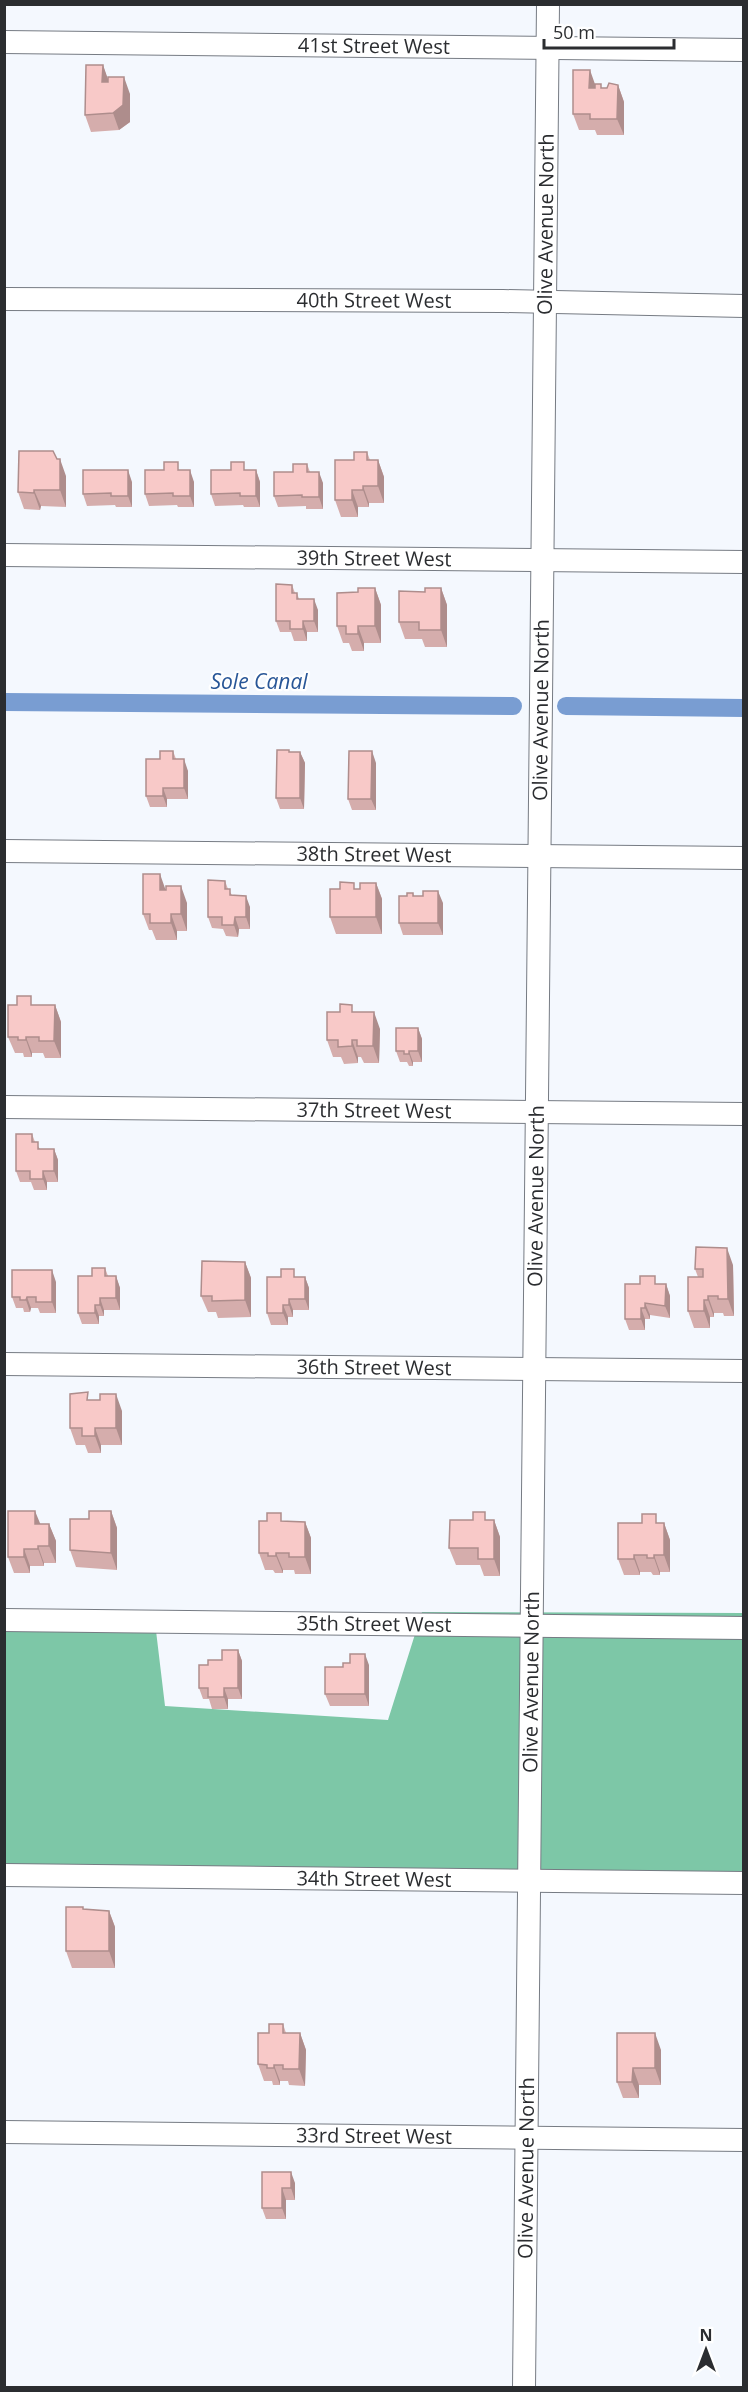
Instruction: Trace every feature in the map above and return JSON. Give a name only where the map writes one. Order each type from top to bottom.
[{"type":"street","name":"Olive Avenue North","points":[[524,2388],[548,4]]},
{"type":"street","name":"41st Street West","points":[[4,42],[744,50]]},
{"type":"street","name":"40th Street West","points":[[4,299],[545,302],[744,306]]},
{"type":"street","name":"39th Street West","points":[[4,555],[744,562]]},
{"type":"street","name":"38th Street West","points":[[4,851],[744,858]]},
{"type":"street","name":"37th Street West","points":[[4,1107],[744,1114]]},
{"type":"street","name":"36th Street West","points":[[4,1364],[744,1371]]},
{"type":"street","name":"35th Street West","points":[[4,1620],[744,1628]]},
{"type":"street","name":"34th Street West","points":[[4,1875],[744,1883]]},
{"type":"street","name":"33rd Street West","points":[[4,2132],[744,2140]]},
{"type":"green space","points":[[422,1612],[743,1613],[743,1872],[5,1865],[5,1615],[154,1614],[165,1706],[388,1720]]},
{"type":"building","points":[[86,65],[103,65],[102,82],[108,82],[108,77],[124,77],[123,105],[113,113],[85,115]]},
{"type":"building","points":[[573,70],[590,70],[589,88],[595,88],[595,84],[601,84],[601,88],[607,88],[609,83],[618,85],[617,119],[590,119],[590,114],[573,114]]},
{"type":"building","points":[[19,451],[53,451],[57,459],[60,459],[60,490],[18,492]]},
{"type":"building","points":[[354,452],[367,452],[367,460],[378,460],[378,486],[363,486],[363,490],[352,490],[352,500],[335,500],[335,460],[354,460]]},
{"type":"building","points":[[164,462],[178,462],[178,470],[190,470],[190,496],[173,496],[173,493],[145,494],[145,470],[164,470]]},
{"type":"building","points":[[231,462],[244,462],[244,470],[256,470],[256,496],[240,496],[240,493],[211,494],[211,470],[231,470]]},
{"type":"building","points":[[293,464],[307,464],[307,472],[319,472],[319,497],[274,496],[274,472],[293,472]]},
{"type":"building","points":[[83,470],[128,470],[128,496],[111,496],[111,493],[83,494]]},
{"type":"building","points":[[276,584],[292,585],[292,593],[297,593],[297,599],[314,599],[314,621],[303,621],[303,629],[290,629],[290,621],[276,621]]},
{"type":"building","points":[[358,588],[375,588],[375,626],[358,626],[358,634],[346,634],[346,626],[337,626],[337,593],[358,592]]},
{"type":"building","points":[[425,588],[441,588],[441,630],[419,630],[419,622],[399,622],[399,591],[425,592]]},
{"type":"building","points":[[277,750],[300,752],[300,798],[276,798]]},
{"type":"building","points":[[160,751],[173,751],[173,759],[184,759],[184,788],[163,788],[163,796],[146,796],[146,759],[160,759]]},
{"type":"building","points":[[349,751],[372,751],[371,799],[348,799]]},
{"type":"building","points":[[143,874],[160,874],[160,890],[166,890],[166,886],[181,886],[181,914],[171,914],[171,923],[150,923],[150,914],[143,914]]},
{"type":"building","points":[[208,880],[225,881],[225,889],[230,889],[230,895],[246,896],[246,917],[235,917],[234,925],[222,925],[222,917],[208,917]]},
{"type":"building","points":[[340,882],[354,883],[354,889],[360,889],[360,883],[376,883],[376,917],[330,917],[330,889],[340,889]]},
{"type":"building","points":[[423,891],[438,891],[438,923],[399,923],[399,896],[413,893],[413,896],[423,896]]},
{"type":"building","points":[[17,996],[31,996],[31,1005],[55,1005],[54,1041],[39,1041],[39,1037],[26,1037],[26,1040],[18,1040],[18,1037],[8,1037],[8,1005],[17,1005]]},
{"type":"building","points":[[340,1004],[352,1005],[352,1012],[374,1012],[373,1046],[357,1046],[357,1040],[352,1040],[352,1046],[338,1047],[338,1040],[327,1040],[327,1012],[340,1012]]},
{"type":"building","points":[[396,1028],[418,1028],[418,1051],[409,1051],[409,1054],[404,1054],[404,1051],[396,1051]]},
{"type":"building","points":[[16,1134],[32,1134],[32,1142],[38,1142],[38,1149],[54,1149],[54,1171],[43,1171],[43,1179],[30,1179],[30,1171],[16,1171]]},
{"type":"building","points":[[696,1247],[727,1248],[728,1299],[708,1296],[708,1300],[704,1300],[704,1311],[688,1311],[688,1277],[703,1277],[703,1269],[695,1269]]},
{"type":"building","points":[[202,1261],[245,1262],[245,1300],[212,1301],[212,1296],[201,1296]]},
{"type":"building","points":[[92,1268],[105,1268],[105,1276],[116,1276],[116,1298],[100,1298],[100,1305],[95,1305],[95,1313],[78,1313],[78,1276],[92,1276]]},
{"type":"building","points":[[281,1269],[294,1269],[294,1277],[305,1277],[305,1299],[289,1299],[289,1305],[283,1305],[283,1313],[267,1313],[267,1277],[281,1277]]},
{"type":"building","points":[[12,1270],[52,1270],[52,1302],[36,1302],[36,1297],[20,1300],[20,1297],[12,1297]]},
{"type":"building","points":[[640,1276],[655,1276],[655,1284],[666,1284],[665,1306],[645,1303],[645,1308],[641,1308],[641,1319],[625,1319],[625,1284],[640,1284]]},
{"type":"building","points":[[88,1392],[87,1400],[100,1400],[100,1394],[116,1394],[116,1428],[95,1428],[95,1436],[82,1436],[82,1428],[70,1428],[70,1394]]},
{"type":"building","points":[[8,1511],[35,1511],[35,1524],[49,1524],[49,1546],[24,1549],[24,1557],[8,1557]]},
{"type":"building","points":[[89,1511],[111,1511],[111,1553],[70,1550],[70,1519],[89,1519]]},
{"type":"building","points":[[473,1512],[485,1512],[485,1520],[494,1520],[494,1559],[478,1559],[478,1548],[449,1548],[450,1520],[473,1520]]},
{"type":"building","points":[[267,1513],[281,1513],[281,1521],[305,1522],[305,1557],[289,1557],[289,1553],[276,1553],[276,1556],[268,1556],[268,1553],[259,1553],[259,1521],[267,1521]]},
{"type":"building","points":[[642,1514],[656,1514],[656,1523],[664,1523],[664,1555],[647,1558],[647,1555],[634,1555],[634,1559],[618,1559],[618,1523],[642,1523]]},
{"type":"building","points":[[222,1650],[238,1650],[238,1688],[224,1688],[224,1697],[208,1697],[208,1688],[199,1688],[199,1665],[208,1665],[208,1660],[222,1660]]},
{"type":"building","points":[[350,1654],[365,1654],[365,1694],[325,1694],[325,1667],[343,1667],[343,1663],[350,1663]]},
{"type":"building","points":[[66,1907],[109,1911],[109,1951],[66,1951]]},
{"type":"building","points":[[269,2024],[283,2024],[283,2033],[300,2033],[299,2069],[283,2069],[283,2065],[267,2068],[267,2065],[258,2064],[258,2033],[269,2033]]},
{"type":"building","points":[[617,2033],[655,2033],[655,2068],[633,2068],[632,2082],[617,2082]]},
{"type":"building","points":[[262,2172],[291,2172],[291,2188],[282,2188],[282,2208],[262,2208]]},
{"type":"waterway","name":"Sole Canal","points":[[4,702],[513,706]]},
{"type":"waterway","name":"Sole Canal","points":[[566,706],[744,708]]}]
